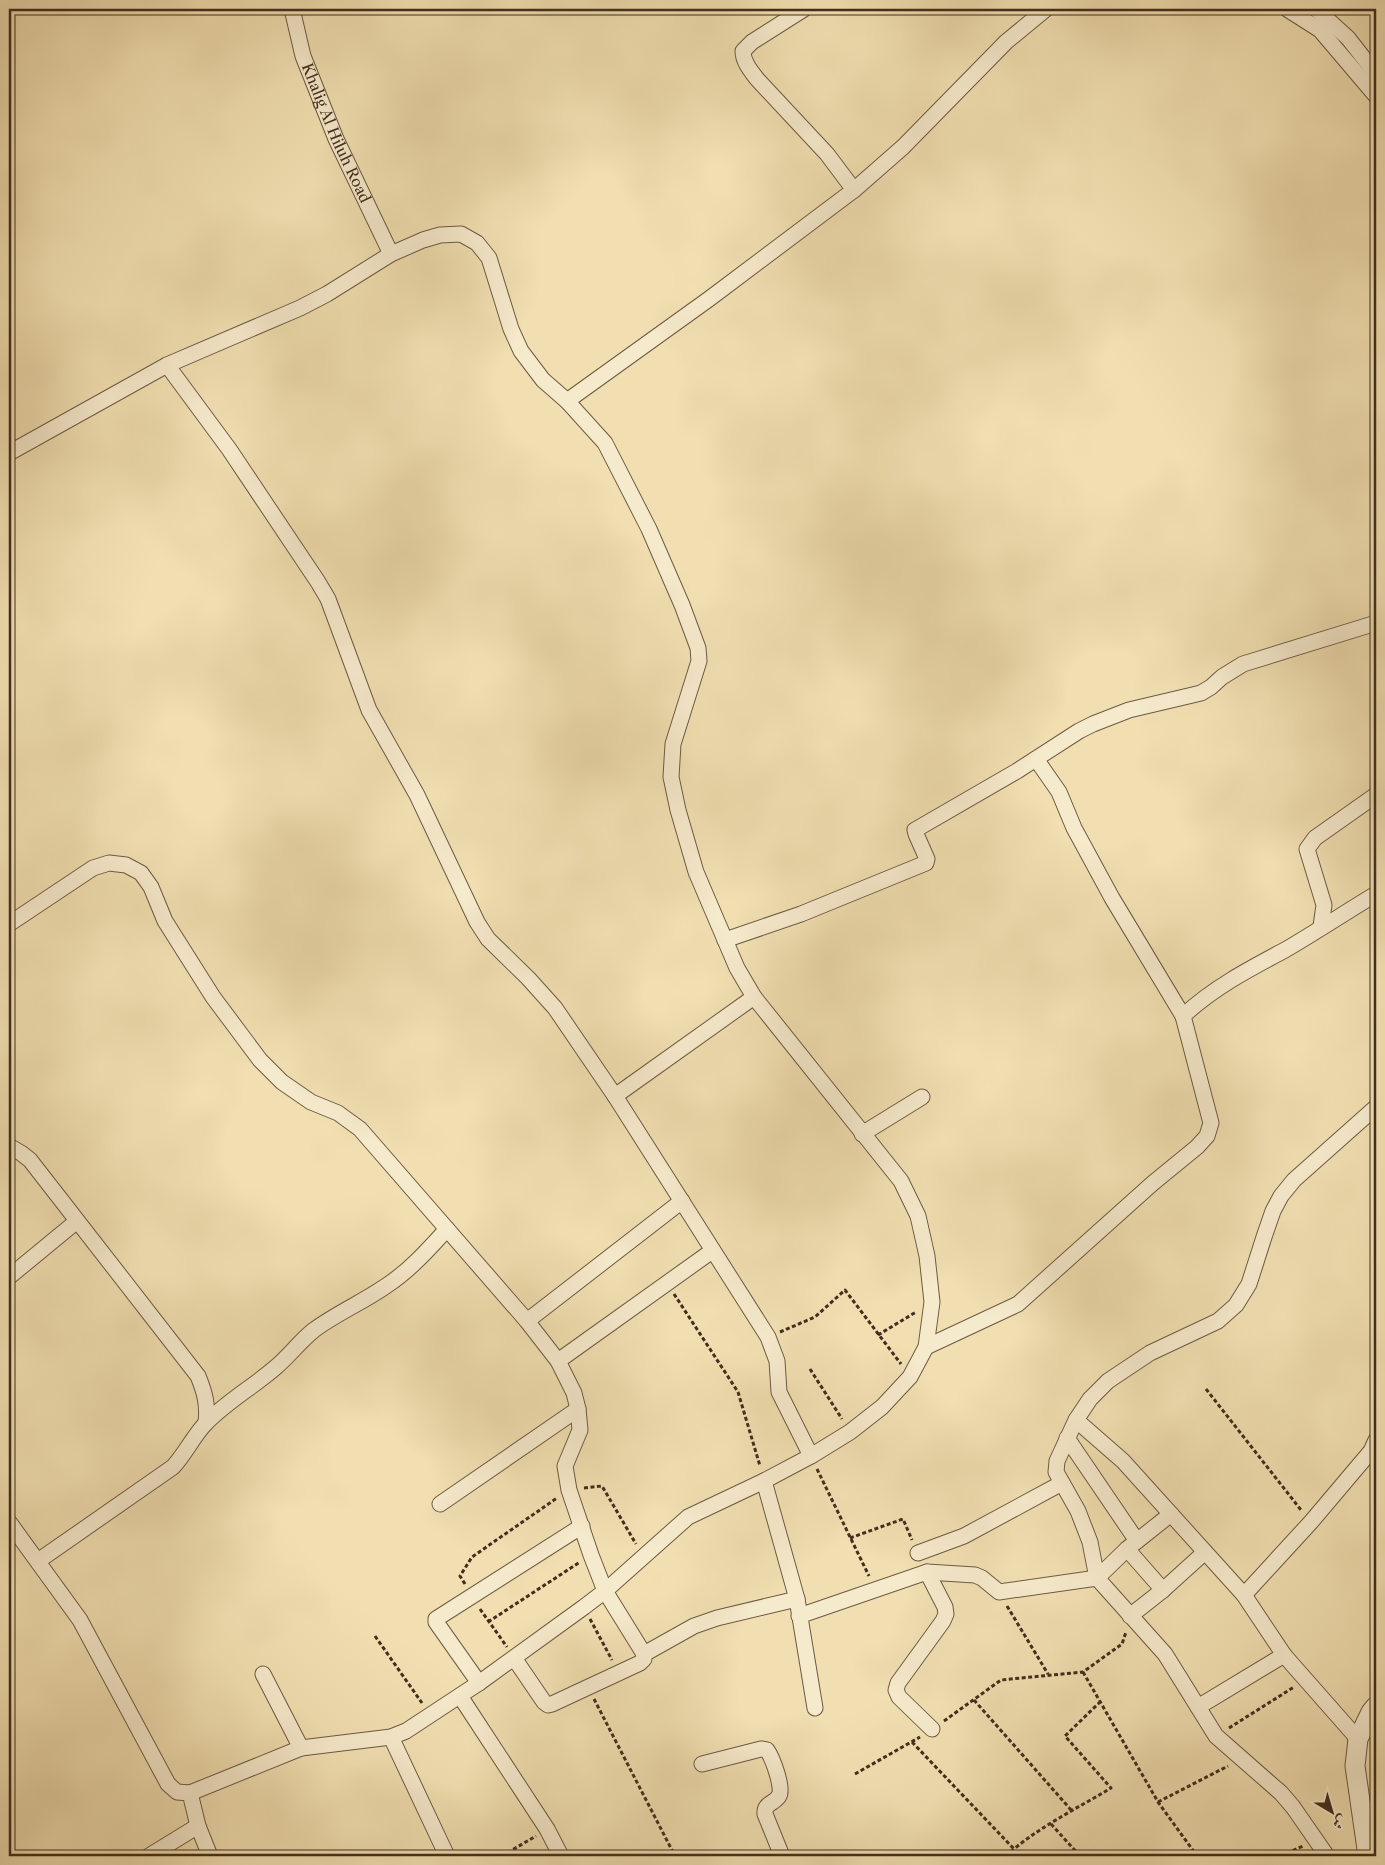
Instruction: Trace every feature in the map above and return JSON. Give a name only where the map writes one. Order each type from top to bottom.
[{"type":"street","name":"Khalig Al Hiluh Road","points":[[292,9],[303,56],[336,139],[392,254]]},
{"type":"street","points":[[804,9],[752,42],[743,50],[743,54],[748,66],[758,79],[827,154],[854,190]]},
{"type":"street","points":[[567,401],[709,299],[854,190],[903,147],[1006,42],[1046,9]]},
{"type":"street","points":[[1287,9],[1320,30],[1376,96]]},
{"type":"street","points":[[1316,9],[1348,38],[1376,74]]},
{"type":"street","points":[[9,453],[167,366],[300,308],[328,294],[392,254],[423,240],[440,235],[460,234],[478,243],[489,258],[511,330],[521,350],[543,380],[567,401],[605,443],[660,554],[691,628],[698,648],[699,661],[673,744],[671,777],[678,810],[696,872],[725,940],[754,998],[901,1181],[918,1216],[927,1256],[932,1302],[926,1347],[910,1377],[882,1407],[850,1432],[811,1456],[764,1481],[688,1517],[584,1608],[479,1684],[406,1731],[392,1737],[301,1748],[190,1794],[177,1792],[168,1784],[80,1620],[9,1522]]},
{"type":"street","points":[[167,366],[228,449],[328,599],[370,710],[417,795],[477,922],[488,939],[556,1008],[615,1096],[768,1337],[777,1361],[779,1392],[811,1456]]},
{"type":"street","points":[[725,940],[802,914],[926,863],[927,858],[915,830],[1036,760],[1080,731],[1129,710],[1201,693],[1243,664],[1376,623]]},
{"type":"street","points":[[926,1347],[1018,1304],[1146,1189],[1197,1147],[1207,1136],[1211,1122],[1183,1016],[1112,898],[1074,828],[1059,792],[1036,760]]},
{"type":"street","points":[[1321,926],[1324,905],[1306,849],[1315,838],[1376,795]]},
{"type":"street","points":[[9,924],[93,868],[109,863],[126,865],[141,873],[151,887],[165,921],[213,997],[260,1060],[282,1082],[311,1102],[338,1113],[360,1129],[527,1321],[558,1361],[569,1382],[578,1409],[580,1430],[565,1466],[569,1490],[605,1591],[644,1654],[644,1659],[640,1664],[548,1705],[514,1658]]},
{"type":"street","points":[[1183,1016],[1205,997],[1376,894]]},
{"type":"street","points":[[615,1096],[754,998]]},
{"type":"street","points":[[862,1134],[922,1097]]},
{"type":"street","points":[[1327,1856],[1281,1793],[1216,1736],[1165,1654],[1096,1578],[1090,1542],[1078,1511],[1056,1472],[1057,1461],[1076,1420],[1090,1399],[1108,1382],[1150,1353],[1218,1321],[1236,1305],[1249,1284],[1273,1211],[1281,1196],[1294,1180],[1376,1107]]},
{"type":"street","points":[[9,1146],[30,1160],[198,1376],[208,1406],[206,1423]]},
{"type":"street","points":[[527,1321],[682,1201]]},
{"type":"street","points":[[9,1276],[77,1221]]},
{"type":"street","points":[[38,1561],[173,1466],[183,1456],[206,1423],[277,1366],[314,1330],[400,1276],[447,1229]]},
{"type":"street","points":[[558,1361],[712,1251]]},
{"type":"street","points":[[440,1504],[578,1409]]},
{"type":"street","points":[[1076,1420],[1123,1461],[1244,1595],[1284,1655],[1358,1739]]},
{"type":"street","points":[[1067,1438],[1132,1545],[1163,1590]]},
{"type":"street","points":[[1244,1595],[1311,1522],[1372,1451],[1376,1440]]},
{"type":"street","points":[[764,1481],[797,1600],[816,1708]]},
{"type":"street","points":[[918,1553],[964,1536],[1062,1482]]},
{"type":"street","points":[[799,1616],[926,1572],[974,1575],[982,1578],[999,1592],[1096,1578],[1170,1514]]},
{"type":"street","points":[[479,1684],[436,1622],[437,1617],[582,1526]]},
{"type":"street","points":[[1130,1616],[1163,1590],[1205,1552]]},
{"type":"street","points":[[926,1572],[945,1607],[946,1614],[898,1683],[896,1690],[899,1697],[932,1729]]},
{"type":"street","points":[[644,1654],[694,1626],[717,1618],[797,1600]]},
{"type":"street","points":[[1198,1707],[1284,1655]]},
{"type":"street","points":[[263,1674],[301,1748]]},
{"type":"street","points":[[460,1696],[547,1829],[561,1856]]},
{"type":"street","points":[[1368,1856],[1354,1766],[1358,1739],[1371,1712],[1376,1706]]},
{"type":"street","points":[[392,1737],[447,1856]]},
{"type":"street","points":[[702,1764],[761,1749],[767,1750],[780,1787],[780,1794],[776,1800],[764,1809],[782,1856]]},
{"type":"street","points":[[190,1794],[198,1826],[210,1856]]},
{"type":"street","points":[[149,1856],[198,1826]]},
{"type":"path","points":[[667,1283],[738,1392],[764,1481]]},
{"type":"path","points":[[768,1337],[815,1317],[845,1290],[910,1377]]},
{"type":"path","points":[[878,1336],[932,1302]]},
{"type":"path","points":[[810,1368],[850,1432]]},
{"type":"path","points":[[1206,1389],[1311,1522]]},
{"type":"path","points":[[811,1456],[876,1590]]},
{"type":"path","points":[[472,1595],[460,1576],[472,1557],[569,1490],[602,1486],[643,1557]]},
{"type":"path","points":[[850,1538],[903,1519],[918,1553]]},
{"type":"path","points":[[514,1658],[488,1622],[591,1555]]},
{"type":"path","points":[[999,1592],[1048,1674]]},
{"type":"path","points":[[584,1608],[619,1673]]},
{"type":"path","points":[[1072,1811],[974,1700],[1002,1680],[1083,1672],[1122,1644],[1130,1616]]},
{"type":"path","points":[[375,1636],[431,1715]]},
{"type":"path","points":[[1083,1672],[1158,1802],[1197,1856]]},
{"type":"path","points":[[1216,1736],[1305,1680]]},
{"type":"path","points":[[588,1687],[675,1856]]},
{"type":"path","points":[[1006,1856],[1051,1824],[1111,1788],[1065,1736],[1100,1702]]},
{"type":"path","points":[[855,1774],[912,1742],[1014,1849]]},
{"type":"path","points":[[1158,1802],[1242,1759]]},
{"type":"path","points":[[1051,1824],[1080,1856]]},
{"type":"path","points":[[502,1856],[547,1829]]},
{"type":"path","points":[[1281,1856],[1316,1840]]}]
